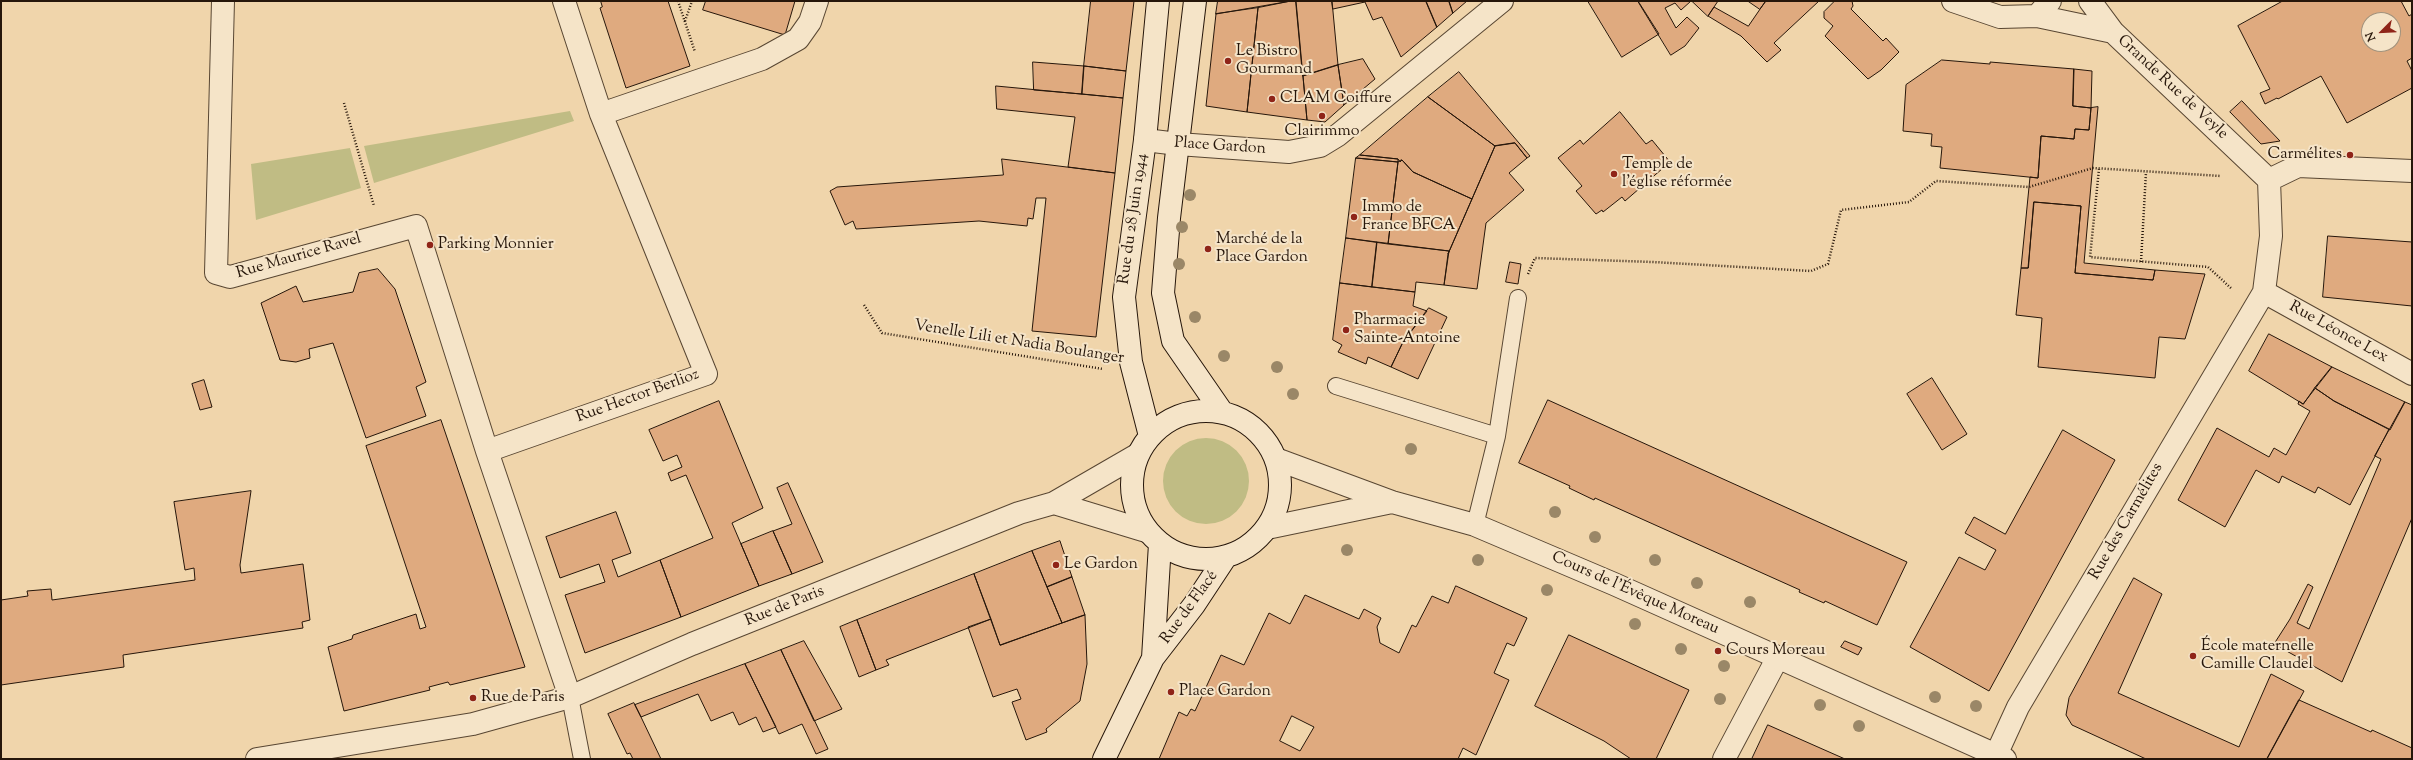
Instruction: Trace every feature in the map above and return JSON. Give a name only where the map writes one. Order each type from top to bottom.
[{"type":"street","name":"Rue Maurice Ravel","points":[[223,1],[216,273],[230,277],[382,234],[416,226],[487,451]]},
{"type":"street","name":"Rue Hector Berlioz","points":[[487,451],[706,374],[601,114],[564,1]]},
{"type":"street","points":[[601,114],[762,59],[798,39],[810,22],[816,1]]},
{"type":"street","name":"Rue du 28 Juin 1944","points":[[1150,436],[1134,373],[1124,297],[1145,140],[1158,1]]},
{"type":"street","name":"Rue du 28 Juin 1944","points":[[1195,1],[1169,218],[1163,293],[1173,341],[1222,412]]},
{"type":"street","name":"Place Gardon","points":[[1145,140],[1178,144],[1289,152],[1320,146],[1338,135],[1502,1]]},
{"type":"street","name":"Grande Rue de Veyle","points":[[1953,1],[2000,17],[2044,8],[2113,32],[2269,180]]},
{"type":"street","points":[[2090,1],[2113,32]]},
{"type":"street","points":[[2258,301],[2271,236],[2269,180],[2298,166],[2412,171]]},
{"type":"street","name":"Rue Léonce Lex","points":[[2258,301],[2412,374]]},
{"type":"street","name":"Rue des Carmélites","points":[[2000,757],[2018,707],[2258,301]]},
{"type":"street","points":[[1054,503],[1153,538],[1175,553],[1191,559],[1208,560],[1225,558],[1242,551],[1256,541],[1267,528],[1276,512],[1280,495],[1280,476],[1276,459],[1263,438],[1244,422],[1222,412],[1202,411],[1183,414],[1164,423],[1150,436],[1137,455],[1132,476],[1132,499],[1153,538]]},
{"type":"street","points":[[487,451],[570,697]]},
{"type":"street","name":"Rue de Paris","points":[[257,759],[473,724],[570,697],[692,644],[1019,513],[1054,503],[1137,455]]},
{"type":"street","name":"Cours de l'Évêque Moreau","points":[[1276,459],[1392,502],[1474,525],[1778,657],[2000,757]]},
{"type":"street","name":"Cours de l'Évêque Moreau","points":[[1267,528],[1392,502]]},
{"type":"street","name":"Rue de Flacé","points":[[1153,538],[1154,658]]},
{"type":"street","name":"Rue de Flacé","points":[[1104,759],[1154,658],[1194,605],[1225,558]]},
{"type":"street","points":[[1724,759],[1778,657]]},
{"type":"lane","points":[[1474,525],[1497,436],[1518,298]]},
{"type":"lane","points":[[1336,386],[1497,436]]},
{"type":"lane","points":[[570,697],[582,759]]},
{"type":"path","points":[[678,1],[705,79]]},
{"type":"path","points":[[685,21],[692,1]]},
{"type":"path","points":[[344,103],[382,234]]},
{"type":"path","points":[[1518,298],[1534,258],[1653,262],[1811,271],[1828,264],[1841,210],[1908,202],[1936,181],[2029,187],[2092,168],[2223,176]]},
{"type":"path","points":[[2099,169],[2090,257],[2208,267],[2258,301]]},
{"type":"path","points":[[2141,262],[2146,172]]},
{"type":"path","name":"Venelle Lili et Nadia Boulanger","points":[[864,305],[882,333],[1134,373]]},
{"type":"shaded area","points":[[570,111],[574,121],[374,183],[364,146]]},
{"type":"shaded area","points":[[350,148],[361,188],[256,220],[251,164]]},
{"type":"shaded area","points":[[1206,438],[1223,441],[1237,450],[1246,464],[1249,481],[1246,498],[1237,512],[1223,521],[1206,524],[1189,521],[1175,512],[1166,498],[1163,481],[1166,464],[1175,450],[1189,441]]},
{"type":"building","points":[[601,1],[668,1],[690,66],[626,88],[600,8],[602,7]]},
{"type":"building","points":[[706,1],[795,1],[785,35],[703,10]]},
{"type":"building","points":[[1091,1],[1134,1],[1126,71],[1084,66]]},
{"type":"building","points":[[1218,1],[1291,1],[1216,14]]},
{"type":"building","points":[[1296,1],[1307,120],[1247,112],[1258,8]]},
{"type":"building","points":[[1296,1],[1332,1],[1338,65],[1303,76]]},
{"type":"building","points":[[1332,1],[1426,1],[1437,27],[1401,57],[1382,17],[1373,20],[1365,2],[1333,9]]},
{"type":"building","points":[[1426,1],[1449,1],[1453,13],[1437,27]]},
{"type":"building","points":[[1449,1],[1467,1],[1453,13]]},
{"type":"building","points":[[1588,1],[1638,1],[1659,34],[1622,57]]},
{"type":"building","points":[[1638,1],[1691,1],[1681,10],[1675,3],[1665,8],[1676,28],[1687,17],[1699,28],[1685,46],[1671,55]]},
{"type":"building","points":[[1692,1],[1718,1],[1708,16]]},
{"type":"building","points":[[1748,1],[1766,1],[1760,9]]},
{"type":"building","points":[[1766,1],[1819,1],[1774,43],[1781,50],[1767,62],[1741,36],[1708,16],[1714,7],[1748,26]]},
{"type":"building","points":[[1835,1],[1852,1],[1853,6],[1851,9],[1883,41],[1886,38],[1899,52],[1881,70],[1868,79],[1825,36],[1833,26],[1824,18],[1824,12]]},
{"type":"building","points":[[2283,1],[2401,1],[2409,16],[2412,14],[2412,58],[2407,61],[2412,71],[2412,88],[2347,123],[2321,76],[2278,99],[2277,98],[2265,104],[2260,93],[2270,89],[2238,26]]},
{"type":"building","points":[[1258,8],[1247,112],[1206,106],[1216,14]]},
{"type":"building","points":[[1363,59],[1375,79],[1344,105],[1338,65]]},
{"type":"building","points":[[1942,60],[1990,64],[1990,62],[2074,69],[2073,106],[2091,108],[2089,130],[2075,129],[2074,139],[2041,136],[2038,178],[1940,168],[1942,147],[1931,146],[1932,134],[1903,131],[1906,85]]},
{"type":"building","points":[[1033,62],[1084,66],[1082,94],[1034,90]]},
{"type":"building","points":[[1338,65],[1344,105],[1325,122],[1307,120],[1303,76]]},
{"type":"building","points":[[1084,66],[1126,71],[1123,98],[1082,94]]},
{"type":"building","points":[[2074,69],[2092,71],[2091,108],[2073,106]]},
{"type":"building","points":[[1459,72],[1530,156],[1527,158],[1515,143],[1495,146],[1428,97]]},
{"type":"building","points":[[996,86],[1123,98],[1115,173],[1068,167],[1075,117],[997,109]]},
{"type":"building","points":[[1428,97],[1495,146],[1472,199],[1413,172],[1402,160],[1400,162],[1398,159],[1360,155]]},
{"type":"building","points":[[2242,101],[2280,141],[2261,144],[2230,112]]},
{"type":"building","points":[[2098,107],[2084,263],[2155,270],[2153,280],[2075,273],[2081,206],[2034,202],[2028,268],[2021,268],[2030,177],[2038,178],[2041,136],[2074,139],[2075,129],[2089,130],[2091,108]]},
{"type":"building","name":"Temple de l'église réformée","points":[[1620,112],[1646,144],[1652,140],[1670,162],[1625,201],[1622,197],[1603,212],[1602,210],[1596,214],[1576,191],[1582,186],[1558,158],[1580,140],[1583,144]]},
{"type":"building","points":[[1515,143],[1527,158],[1509,173],[1524,190],[1486,223],[1477,289],[1444,285],[1448,254],[1495,146]]},
{"type":"building","points":[[1360,155],[1398,159],[1398,162],[1356,158]]},
{"type":"building","points":[[1356,158],[1398,162],[1388,244],[1346,238]]},
{"type":"building","points":[[1002,159],[1115,173],[1096,337],[1032,331],[1046,198],[1036,198],[1033,219],[1028,218],[1027,226],[979,221],[856,229],[853,221],[845,225],[830,191],[837,187],[1003,175]]},
{"type":"building","points":[[1402,160],[1413,172],[1472,199],[1448,254],[1449,251],[1388,244],[1398,162]]},
{"type":"building","points":[[2034,202],[2081,206],[2075,273],[2153,280],[2155,270],[2205,274],[2185,339],[2159,337],[2155,378],[2038,367],[2042,318],[2016,315],[2021,268],[2028,268]]},
{"type":"building","points":[[2328,236],[2412,242],[2412,306],[2323,297]]},
{"type":"building","points":[[1346,238],[1377,242],[1372,287],[1340,283]]},
{"type":"building","points":[[1377,242],[1449,251],[1444,285],[1416,282],[1415,292],[1372,287]]},
{"type":"building","points":[[1510,262],[1521,264],[1518,284],[1506,282]]},
{"type":"building","points":[[378,269],[395,289],[426,382],[416,387],[426,416],[366,438],[333,343],[309,349],[310,358],[296,362],[280,360],[261,303],[296,286],[303,302],[353,292],[359,273]]},
{"type":"building","points":[[1340,283],[1415,292],[1413,306],[1427,311],[1403,342],[1391,367],[1368,357],[1366,364],[1338,352],[1342,345],[1333,340]]},
{"type":"building","points":[[1429,308],[1447,317],[1418,379],[1391,367],[1403,342]]},
{"type":"building","points":[[2269,334],[2332,367],[2303,404],[2249,371]]},
{"type":"building","points":[[2332,367],[2405,402],[2390,430],[2334,401],[2315,388]]},
{"type":"building","points":[[1932,378],[1967,434],[1942,450],[1907,394]]},
{"type":"building","points":[[204,380],[212,407],[200,410],[192,384]]},
{"type":"building","points":[[2315,388],[2334,401],[2389,429],[2350,505],[2318,487],[2315,493],[2282,476],[2279,483],[2256,470],[2225,527],[2178,500],[2217,428],[2269,457],[2274,448],[2286,455],[2310,411],[2298,404],[2299,401],[2303,404]]},
{"type":"building","points":[[1548,400],[1907,562],[1877,625],[1825,601],[1824,603],[1799,592],[1800,590],[1595,498],[1594,500],[1569,488],[1570,486],[1519,463]]},
{"type":"building","points":[[719,401],[763,508],[732,523],[759,586],[681,617],[660,560],[713,538],[686,475],[671,481],[668,473],[682,467],[677,455],[663,461],[649,430]]},
{"type":"building","points":[[2405,402],[2412,405],[2412,518],[2342,682],[2274,644],[2290,619],[2308,584],[2313,587],[2297,623],[2309,629],[2381,459],[2375,456]]},
{"type":"building","points":[[441,420],[525,667],[450,685],[448,682],[429,687],[430,690],[344,711],[328,647],[352,639],[353,635],[416,614],[420,629],[426,627],[366,446]]},
{"type":"building","points":[[2063,430],[2115,460],[1989,691],[1910,647],[1959,557],[1985,570],[1996,550],[1965,533],[1974,517],[2005,534]]},
{"type":"building","points":[[788,483],[823,562],[792,574],[773,531],[792,524],[777,488]]},
{"type":"building","points":[[251,491],[240,565],[241,573],[303,564],[310,620],[302,622],[303,628],[123,655],[124,667],[1,685],[1,600],[28,596],[27,591],[51,589],[52,600],[195,580],[194,568],[185,570],[174,502]]},
{"type":"building","points":[[616,512],[631,553],[612,560],[618,577],[660,560],[681,617],[585,653],[565,595],[605,582],[599,564],[560,578],[546,537]]},
{"type":"building","points":[[773,531],[792,574],[759,586],[741,544]]},
{"type":"building","points":[[1060,541],[1072,577],[1047,587],[1032,551]]},
{"type":"building","points":[[1032,551],[1062,623],[1000,645],[974,574]]},
{"type":"building","points":[[974,574],[991,619],[886,660],[889,665],[876,670],[857,620]]},
{"type":"building","points":[[1072,577],[1085,615],[1062,623],[1047,587]]},
{"type":"building","points":[[2134,578],[2162,594],[2118,693],[2239,747],[2271,674],[2304,691],[2267,759],[2146,759],[2072,725],[2066,715],[2069,698]]},
{"type":"building","points":[[1456,586],[1527,618],[1514,646],[1507,643],[1494,673],[1509,680],[1476,755],[1463,748],[1458,759],[1159,759],[1179,712],[1187,716],[1191,709],[1195,711],[1221,655],[1244,665],[1269,613],[1290,624],[1305,595],[1359,619],[1364,609],[1381,618],[1377,627],[1380,643],[1399,653],[1412,625],[1416,627],[1432,596],[1448,603]],"holes":[[[1292,716],[1314,727],[1300,751],[1280,741]]]},
{"type":"building","points":[[1085,615],[1087,664],[1080,701],[1046,729],[1047,732],[1026,740],[1012,702],[1021,699],[1017,689],[993,697],[968,627],[991,619],[1000,645]]},
{"type":"building","points":[[857,620],[876,670],[859,677],[840,627]]},
{"type":"building","points":[[1569,635],[1689,690],[1656,759],[1631,759],[1604,741],[1535,706]]},
{"type":"building","points":[[804,641],[842,709],[814,721],[781,650]]},
{"type":"building","points":[[1845,641],[1862,648],[1858,655],[1841,647]]},
{"type":"building","points":[[781,650],[828,749],[816,754],[802,724],[779,734],[745,664]]},
{"type":"building","points":[[745,664],[776,727],[763,732],[756,717],[739,725],[733,712],[711,721],[698,694],[641,717],[635,705]]},
{"type":"building","points":[[2299,700],[2371,732],[2372,730],[2412,748],[2412,759],[2267,759]]},
{"type":"building","points":[[634,703],[661,759],[633,759],[630,753],[627,754],[608,714]]},
{"type":"building","points":[[1768,725],[1845,759],[1752,759]]},
{"type":"place","name":"Le Bistro Gourmand","points":[[1228,61]]},
{"type":"place","name":"CLAM Coiffure","points":[[1272,99]]},
{"type":"place","name":"Clairimmo","points":[[1322,116]]},
{"type":"place","name":"Carmélites","points":[[2350,155]]},
{"type":"place","name":"Temple de l'église réformée","points":[[1614,174]]},
{"type":"place","name":"Immo de France BFCA","points":[[1354,217]]},
{"type":"place","name":"Parking Monnier","points":[[430,245]]},
{"type":"place","name":"Marché de la Place Gardon","points":[[1208,249]]},
{"type":"place","name":"Pharmacie Sainte-Antoine","points":[[1346,330]]},
{"type":"place","name":"Le Gardon","points":[[1056,565]]},
{"type":"place","name":"Cours Moreau","points":[[1718,651]]},
{"type":"place","name":"École maternelle Camille Claudel","points":[[2193,656]]},
{"type":"place","name":"Place Gardon","points":[[1171,692]]},
{"type":"place","name":"Rue de Paris","points":[[473,698]]}]
